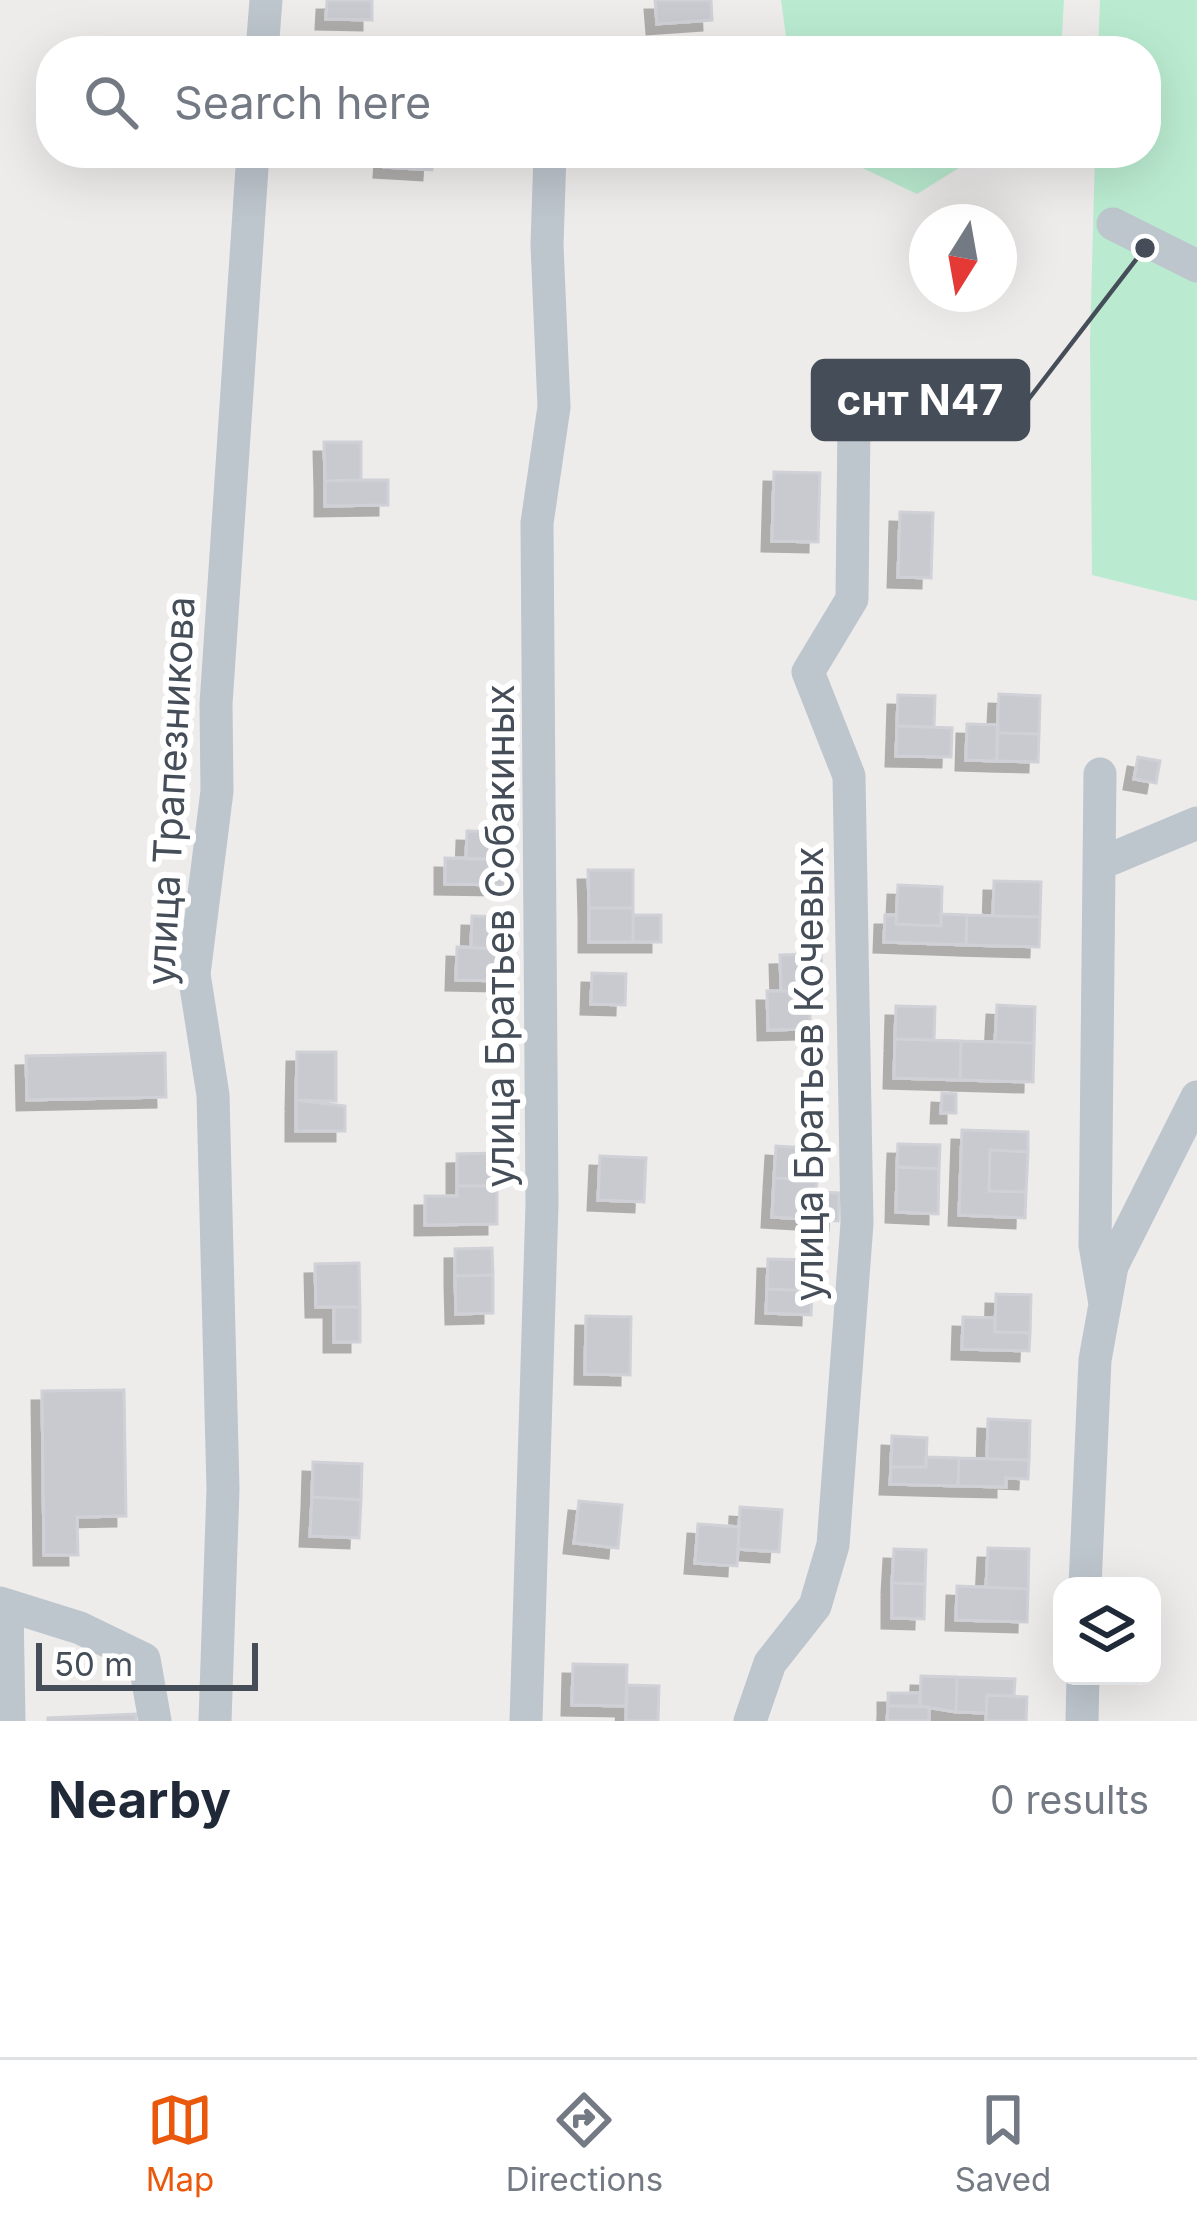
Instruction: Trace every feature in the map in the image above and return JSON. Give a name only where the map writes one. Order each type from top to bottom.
[{"type":"street","points":[[263,36],[266,0]]},
{"type":"street","name":"улица Трапезникова","points":[[214,1721],[223,1489],[214,1095],[194,974],[218,791],[216,704],[252,168]]},
{"type":"street","name":"улица Братьев Собакиных","points":[[526,1721],[542,1204],[537,523],[554,407],[547,245],[550,168]]},
{"type":"street","points":[[1114,224],[1197,266]]},
{"type":"street","name":"улица Братьев Кочевых","points":[[750,1721],[770,1664],[815,1606],[833,1544],[857,1223],[849,776],[808,672],[852,599],[854,424]]},
{"type":"street","points":[[1100,774],[1095,1245],[1105,1304]]},
{"type":"street","points":[[1099,864],[1197,824]]},
{"type":"street","points":[[1085,1577],[1095,1360],[1112,1266],[1197,1097]]},
{"type":"street","points":[[9,1721],[4,1604],[80,1628],[144,1659],[155,1721]]},
{"type":"street","points":[[1082,1721],[1083,1685]]},
{"type":"green space","points":[[781,0],[1064,0],[1062,36],[786,36]]},
{"type":"green space","points":[[1100,0],[1197,0],[1197,601],[1092,575],[1095,168],[1161,168],[1161,36],[1099,36]]},
{"type":"green space","points":[[862,168],[959,168],[917,194]]},
{"type":"building","points":[[327,0],[372,0],[372,20],[326,19]]},
{"type":"building","points":[[655,0],[711,0],[712,20],[657,24]]},
{"type":"building","points":[[324,442],[361,442],[361,480],[325,481]]},
{"type":"building","points":[[774,472],[820,473],[818,542],[772,541]]},
{"type":"building","points":[[388,480],[388,505],[325,506],[325,481]]},
{"type":"building","points":[[900,512],[933,513],[931,578],[898,577]]},
{"type":"building","points":[[999,694],[1040,696],[1039,734],[997,733]]},
{"type":"building","points":[[898,695],[935,696],[934,727],[897,726]]},
{"type":"building","points":[[967,724],[998,725],[997,761],[966,760]]},
{"type":"building","points":[[897,726],[952,728],[951,757],[896,756]]},
{"type":"building","points":[[997,733],[1039,734],[1038,762],[997,761]]},
{"type":"building","points":[[1138,757],[1160,761],[1156,783],[1134,779]]},
{"type":"building","points":[[467,831],[504,832],[504,859],[466,859]]},
{"type":"building","points":[[445,858],[504,859],[503,885],[445,884]]},
{"type":"building","points":[[588,870],[633,870],[633,908],[589,908]]},
{"type":"building","points":[[994,881],[1041,882],[1040,917],[993,916]]},
{"type":"building","points":[[898,885],[942,887],[941,926],[896,924]]},
{"type":"building","points":[[589,908],[633,908],[633,942],[589,942]]},
{"type":"building","points":[[941,914],[967,915],[966,945],[884,942],[885,915],[897,915],[896,924],[941,926]]},
{"type":"building","points":[[633,915],[661,915],[661,942],[633,942]]},
{"type":"building","points":[[967,915],[1040,917],[1039,947],[966,945]]},
{"type":"building","points":[[472,916],[505,917],[505,949],[471,948]]},
{"type":"building","points":[[457,947],[505,949],[504,981],[456,980]]},
{"type":"building","points":[[821,954],[822,990],[781,991],[780,955]]},
{"type":"building","points":[[592,973],[626,974],[625,1005],[591,1004]]},
{"type":"building","points":[[767,991],[810,991],[810,1029],[768,1030]]},
{"type":"building","points":[[997,1005],[1035,1007],[1034,1043],[995,1042]]},
{"type":"building","points":[[896,1006],[935,1007],[934,1040],[895,1039]]},
{"type":"building","points":[[895,1039],[961,1041],[960,1080],[894,1078]]},
{"type":"building","points":[[961,1041],[1034,1043],[1033,1082],[960,1080]]},
{"type":"building","points":[[297,1052],[336,1052],[336,1101],[296,1100]]},
{"type":"building","points":[[165,1053],[166,1097],[27,1100],[26,1056]]},
{"type":"building","points":[[942,1093],[956,1094],[956,1113],[941,1113]]},
{"type":"building","points":[[296,1100],[345,1106],[345,1131],[296,1131]]},
{"type":"building","points":[[962,1130],[1028,1132],[1028,1152],[990,1150],[989,1191],[1026,1192],[1025,1218],[959,1215]]},
{"type":"building","points":[[898,1144],[940,1145],[939,1169],[897,1167]]},
{"type":"building","points":[[776,1146],[819,1149],[817,1180],[774,1178]]},
{"type":"building","points":[[990,1150],[1028,1152],[1026,1192],[989,1191]]},
{"type":"building","points":[[497,1153],[497,1186],[457,1186],[457,1154]]},
{"type":"building","points":[[600,1156],[646,1158],[644,1202],[598,1200]]},
{"type":"building","points":[[897,1167],[939,1169],[938,1214],[896,1212]]},
{"type":"building","points":[[774,1178],[817,1180],[816,1192],[839,1193],[838,1221],[772,1217]]},
{"type":"building","points":[[457,1186],[497,1186],[497,1224],[425,1225],[425,1196],[457,1196]]},
{"type":"building","points":[[492,1248],[493,1275],[455,1276],[455,1249]]},
{"type":"building","points":[[768,1259],[813,1260],[812,1291],[767,1289]]},
{"type":"building","points":[[359,1263],[360,1307],[316,1307],[315,1264]]},
{"type":"building","points":[[493,1275],[493,1313],[456,1314],[455,1276]]},
{"type":"building","points":[[767,1289],[812,1291],[811,1315],[766,1313]]},
{"type":"building","points":[[996,1294],[1031,1295],[1030,1333],[995,1332]]},
{"type":"building","points":[[334,1307],[360,1307],[360,1342],[334,1342]]},
{"type":"building","points":[[586,1316],[631,1317],[630,1375],[585,1374]]},
{"type":"building","points":[[963,1317],[995,1318],[995,1332],[1030,1333],[1029,1351],[962,1349]]},
{"type":"building","points":[[124,1390],[126,1516],[77,1517],[78,1555],[44,1555],[42,1391]]},
{"type":"building","points":[[988,1419],[1030,1421],[1029,1460],[987,1459]]},
{"type":"building","points":[[892,1436],[927,1438],[926,1467],[891,1467]]},
{"type":"building","points":[[926,1457],[959,1458],[958,1486],[890,1484],[891,1467],[926,1467]]},
{"type":"building","points":[[959,1458],[1029,1460],[1028,1479],[1006,1478],[1006,1487],[958,1486]]},
{"type":"building","points":[[313,1462],[362,1464],[361,1500],[312,1497]]},
{"type":"building","points":[[312,1497],[361,1500],[359,1538],[310,1536]]},
{"type":"building","points":[[579,1501],[622,1505],[618,1548],[574,1543]]},
{"type":"building","points":[[740,1507],[782,1510],[779,1552],[738,1549]]},
{"type":"building","points":[[698,1524],[739,1527],[737,1566],[695,1563]]},
{"type":"building","points":[[988,1548],[1029,1549],[1028,1589],[986,1587]]},
{"type":"building","points":[[894,1549],[926,1550],[925,1584],[892,1583]]},
{"type":"building","points":[[892,1583],[925,1584],[924,1619],[892,1618]]},
{"type":"building","points":[[957,1586],[1028,1589],[1027,1622],[956,1620]]},
{"type":"building","points":[[573,1664],[627,1665],[626,1706],[572,1705]]},
{"type":"building","points":[[921,1676],[957,1677],[956,1712],[920,1706]]},
{"type":"building","points":[[957,1677],[1015,1679],[1014,1696],[987,1695],[986,1713],[956,1712]]},
{"type":"building","points":[[627,1685],[659,1686],[658,1721],[626,1721]]},
{"type":"building","points":[[888,1693],[920,1693],[920,1706],[888,1706]]},
{"type":"building","points":[[987,1695],[1027,1697],[1026,1721],[986,1721]]},
{"type":"building","points":[[888,1706],[929,1707],[929,1721],[887,1721]]},
{"type":"building","points":[[136,1714],[136,1721],[48,1721],[48,1718]]},
{"type":"place","name":"снт N47","points":[[1145,248]]}]
